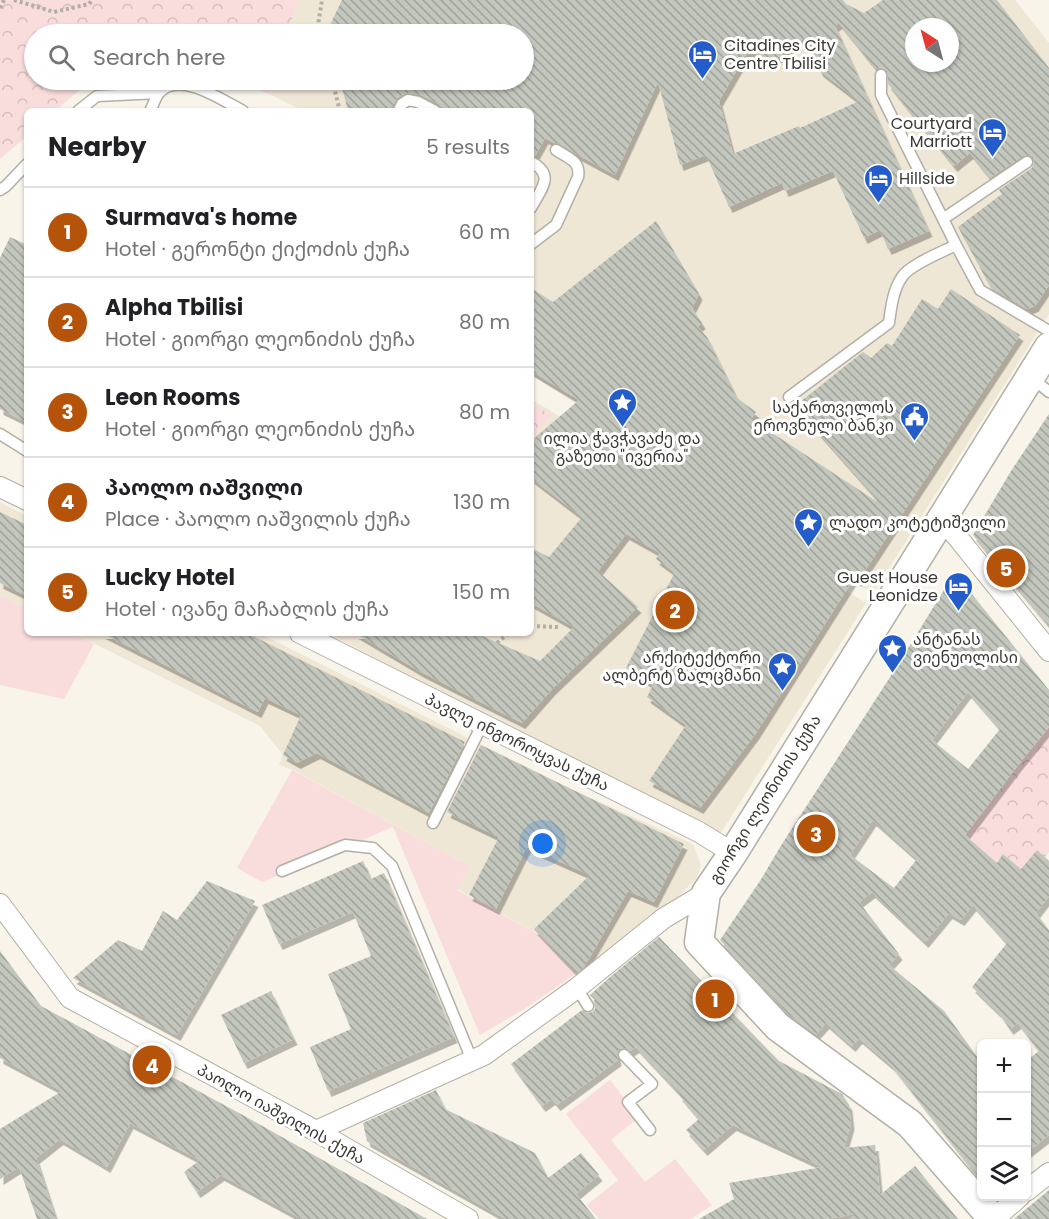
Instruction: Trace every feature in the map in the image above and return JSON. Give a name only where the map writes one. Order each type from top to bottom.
[{"type":"main road","name":"გიორგი ლეონიძის ქუჩა","points":[[706,893],[942,518],[1040,384],[1049,347]]},
{"type":"main road","points":[[706,893],[699,942],[778,1028],[910,1124],[993,1219]]},
{"type":"street","points":[[0,487],[24,499]]},
{"type":"street","points":[[942,518],[1049,651]]},
{"type":"street","name":"პავლე ინგოროყვას ქუჩა","points":[[306,636],[699,832],[733,853]]},
{"type":"street","name":"გიორგი ლეონიძის ქუჩა","points":[[316,1131],[484,1055],[577,988],[664,918],[706,893]]},
{"type":"street","name":"პაოლო იაშვილის ქუჩა","points":[[0,904],[70,998],[316,1131],[468,1219]]},
{"type":"street","points":[[1031,1187],[1049,1173]]},
{"type":"street","points":[[993,1219],[1015,1201]]},
{"type":"lane","points":[[881,75],[881,95],[980,290],[1049,331]]},
{"type":"lane","points":[[82,108],[97,96],[159,93],[164,90]]},
{"type":"lane","points":[[201,90],[237,108]]},
{"type":"lane","points":[[152,108],[159,93]]},
{"type":"lane","points":[[400,108],[408,100],[429,108]]},
{"type":"lane","points":[[534,242],[556,225],[578,177],[579,169],[576,162],[556,150]]},
{"type":"lane","points":[[943,219],[1027,162]]},
{"type":"lane","points":[[534,164],[543,170],[546,176],[534,202]]},
{"type":"lane","points":[[0,190],[24,167]]},
{"type":"lane","points":[[789,398],[889,323],[893,297],[902,275],[918,263],[956,245]]},
{"type":"lane","points":[[0,434],[24,449]]},
{"type":"lane","points":[[433,823],[482,725]]},
{"type":"lane","points":[[282,871],[345,845],[373,848],[392,866],[472,1060]]},
{"type":"lane","points":[[577,988],[588,1006]]},
{"type":"lane","points":[[624,1055],[652,1084],[628,1102],[650,1130]]},
{"type":"path","points":[[0,8],[4,0]]},
{"type":"path","points":[[14,0],[54,12],[90,4],[92,0]]},
{"type":"path","points":[[318,24],[322,0]]},
{"type":"path","points":[[335,90],[339,108]]},
{"type":"path","points":[[534,626],[558,627]]},
{"type":"path","points":[[497,643],[505,636]]},
{"type":"shaded area","points":[[298,0],[1015,0],[1049,43],[1049,314],[876,589],[865,589],[534,377],[534,108],[298,108],[269,94],[270,90],[534,90],[534,24],[290,24]]},
{"type":"shaded area","points":[[534,401],[866,603],[722,831],[716,836],[333,636],[534,636]]},
{"type":"shaded area","points":[[0,502],[24,514],[24,607],[0,595]]},
{"type":"shaded area","points":[[79,636],[265,636],[558,783],[693,844],[701,865],[697,878],[662,913],[591,963],[457,889],[470,866],[293,770],[279,765],[283,755],[260,726]]},
{"type":"green space","points":[[0,0],[298,0],[290,24],[24,24],[24,90],[79,90],[58,108],[24,108],[24,139],[0,159]]},
{"type":"green space","points":[[534,405],[551,415],[534,436]]},
{"type":"green space","points":[[0,595],[24,607],[24,636],[79,636],[94,644],[64,699],[0,685]]},
{"type":"green space","points":[[1049,727],[1049,852],[1045,857],[1037,850],[1021,869],[1003,854],[997,863],[965,835]]},
{"type":"green space","points":[[292,770],[470,866],[457,890],[591,963],[529,1006],[480,1035],[393,827],[262,882],[237,868]]},
{"type":"green space","points":[[610,1080],[639,1117],[611,1140],[645,1182],[675,1159],[712,1205],[691,1219],[599,1219],[587,1205],[618,1180],[566,1114]]},
{"type":"building","points":[[342,0],[843,0],[846,4],[864,13],[883,0],[997,0],[1049,68],[1049,285],[1035,306],[1027,309],[991,288],[958,227],[1002,194],[999,190],[1032,168],[1033,157],[1023,156],[990,178],[970,153],[954,166],[888,84],[887,71],[882,68],[876,69],[839,23],[835,26],[929,231],[888,249],[880,230],[864,238],[833,171],[785,191],[782,183],[729,207],[706,155],[680,165],[658,82],[615,175],[545,138],[534,156],[534,108],[441,108],[439,104],[421,95],[409,93],[397,98],[392,108],[347,108],[343,90],[534,90],[534,24],[330,24]],"holes":[[[804,38],[820,71],[859,101],[800,128],[799,126],[733,154],[719,101],[748,51],[768,58],[779,57]]]},
{"type":"building","points":[[656,221],[699,294],[692,308],[702,323],[698,327],[707,337],[737,398],[756,412],[751,419],[876,501],[877,499],[795,406],[863,352],[871,358],[887,343],[892,346],[922,299],[938,309],[951,289],[1020,335],[858,581],[854,578],[756,733],[700,808],[649,781],[686,725],[647,697],[653,685],[626,668],[675,573],[656,559],[660,553],[626,534],[598,571],[638,607],[552,689],[522,723],[421,672],[360,636],[482,636],[540,661],[574,627],[534,605],[534,550],[549,557],[582,517],[534,480],[534,438],[579,400],[534,373],[534,290],[553,302]]},
{"type":"building","points":[[10,237],[24,244],[24,421],[0,409],[0,258]]},
{"type":"building","points":[[1049,414],[1049,626],[973,535],[1011,471]]},
{"type":"building","points":[[0,512],[24,524],[24,595],[0,583]]},
{"type":"building","points":[[952,577],[956,580],[959,578],[1049,690],[1049,727],[965,835],[997,863],[1003,854],[1021,869],[1037,850],[1049,861],[1049,896],[1036,913],[1049,930],[1049,1135],[1031,1149],[1031,1057],[1039,1051],[1018,1023],[1010,1029],[999,1013],[972,987],[1007,943],[973,905],[961,920],[949,913],[925,942],[872,892],[859,902],[899,954],[889,965],[944,1011],[977,1056],[977,1176],[892,1066],[859,1038],[852,1046],[826,1023],[816,1034],[789,1015],[720,940]],"holes":[[[968,692],[1000,729],[968,769],[932,740]],[[873,820],[917,859],[894,888],[850,855]]]},
{"type":"building","points":[[108,636],[253,636],[465,742],[429,813],[317,753],[297,763],[283,755],[301,715],[265,698],[258,712]]},
{"type":"building","points":[[481,745],[684,844],[654,902],[628,891],[584,967],[576,973],[534,929],[590,875],[527,847],[496,909],[469,895],[499,837],[447,812]]},
{"type":"building","points":[[363,861],[371,879],[384,873],[454,1037],[328,1091],[310,1047],[351,1029],[328,974],[371,956],[353,912],[279,944],[262,905]]},
{"type":"building","points":[[207,881],[255,901],[177,1035],[73,978],[118,940],[142,951],[163,911],[177,920]]},
{"type":"building","points":[[659,937],[779,1061],[842,1094],[849,1105],[851,1124],[844,1148],[875,1145],[880,1195],[915,1166],[958,1219],[850,1219],[854,1214],[828,1219],[699,1219],[734,1199],[729,1183],[823,1167],[733,1125],[704,1150],[686,1130],[699,1119],[680,1094],[636,1047],[630,1051],[625,1048],[619,1049],[618,1060],[557,1105],[552,1099],[542,1106],[511,1064],[582,1010],[592,1012],[595,1009],[595,1000],[590,995]]},
{"type":"building","points":[[0,951],[41,1006],[250,1119],[427,1219],[302,1219],[221,1175],[197,1192],[184,1172],[200,1160],[130,1123],[107,1167],[60,1139],[36,1158],[56,1219],[37,1219],[19,1167],[0,1179],[0,1129],[62,1091],[0,1058]]},
{"type":"building","points":[[271,991],[294,1039],[244,1063],[221,1015]]},
{"type":"building","points":[[436,1090],[445,1109],[535,1153],[548,1178],[581,1153],[599,1175],[576,1194],[596,1219],[506,1219],[367,1141],[363,1123]]},
{"type":"building","points":[[1049,1190],[1049,1219],[1014,1219]]},
{"type":"place","name":"Citadines City Centre Tbilisi","points":[[703,80]]},
{"type":"place","name":"Courtyard Marriott","points":[[993,158]]},
{"type":"place","name":"Hillside","points":[[878,204]]},
{"type":"place","name":"ილია ჭავჭავაძე და გაზეთი \"ივერია\"","points":[[622,428]]},
{"type":"place","name":"საქართველოს ეროვნული ბანკი","points":[[915,442]]},
{"type":"place","name":"ლადო კოტეტიშვილი","points":[[808,548]]},
{"type":"place","name":"Lucky Hotel","points":[[1006,568]]},
{"type":"place","name":"Alpha Tbilisi","points":[[675,610]]},
{"type":"place","name":"Guest House Leonidze","points":[[959,612]]},
{"type":"place","name":"ანტანას ვიენუოლისი","points":[[892,674]]},
{"type":"place","name":"არქიტექტორი ალბერტ ზალცმანი","points":[[782,692]]},
{"type":"place","name":"Leon Rooms","points":[[816,834]]},
{"type":"place","name":"Surmava's home","points":[[715,999]]},
{"type":"place","name":"პაოლო იაშვილი","points":[[152,1065]]}]
